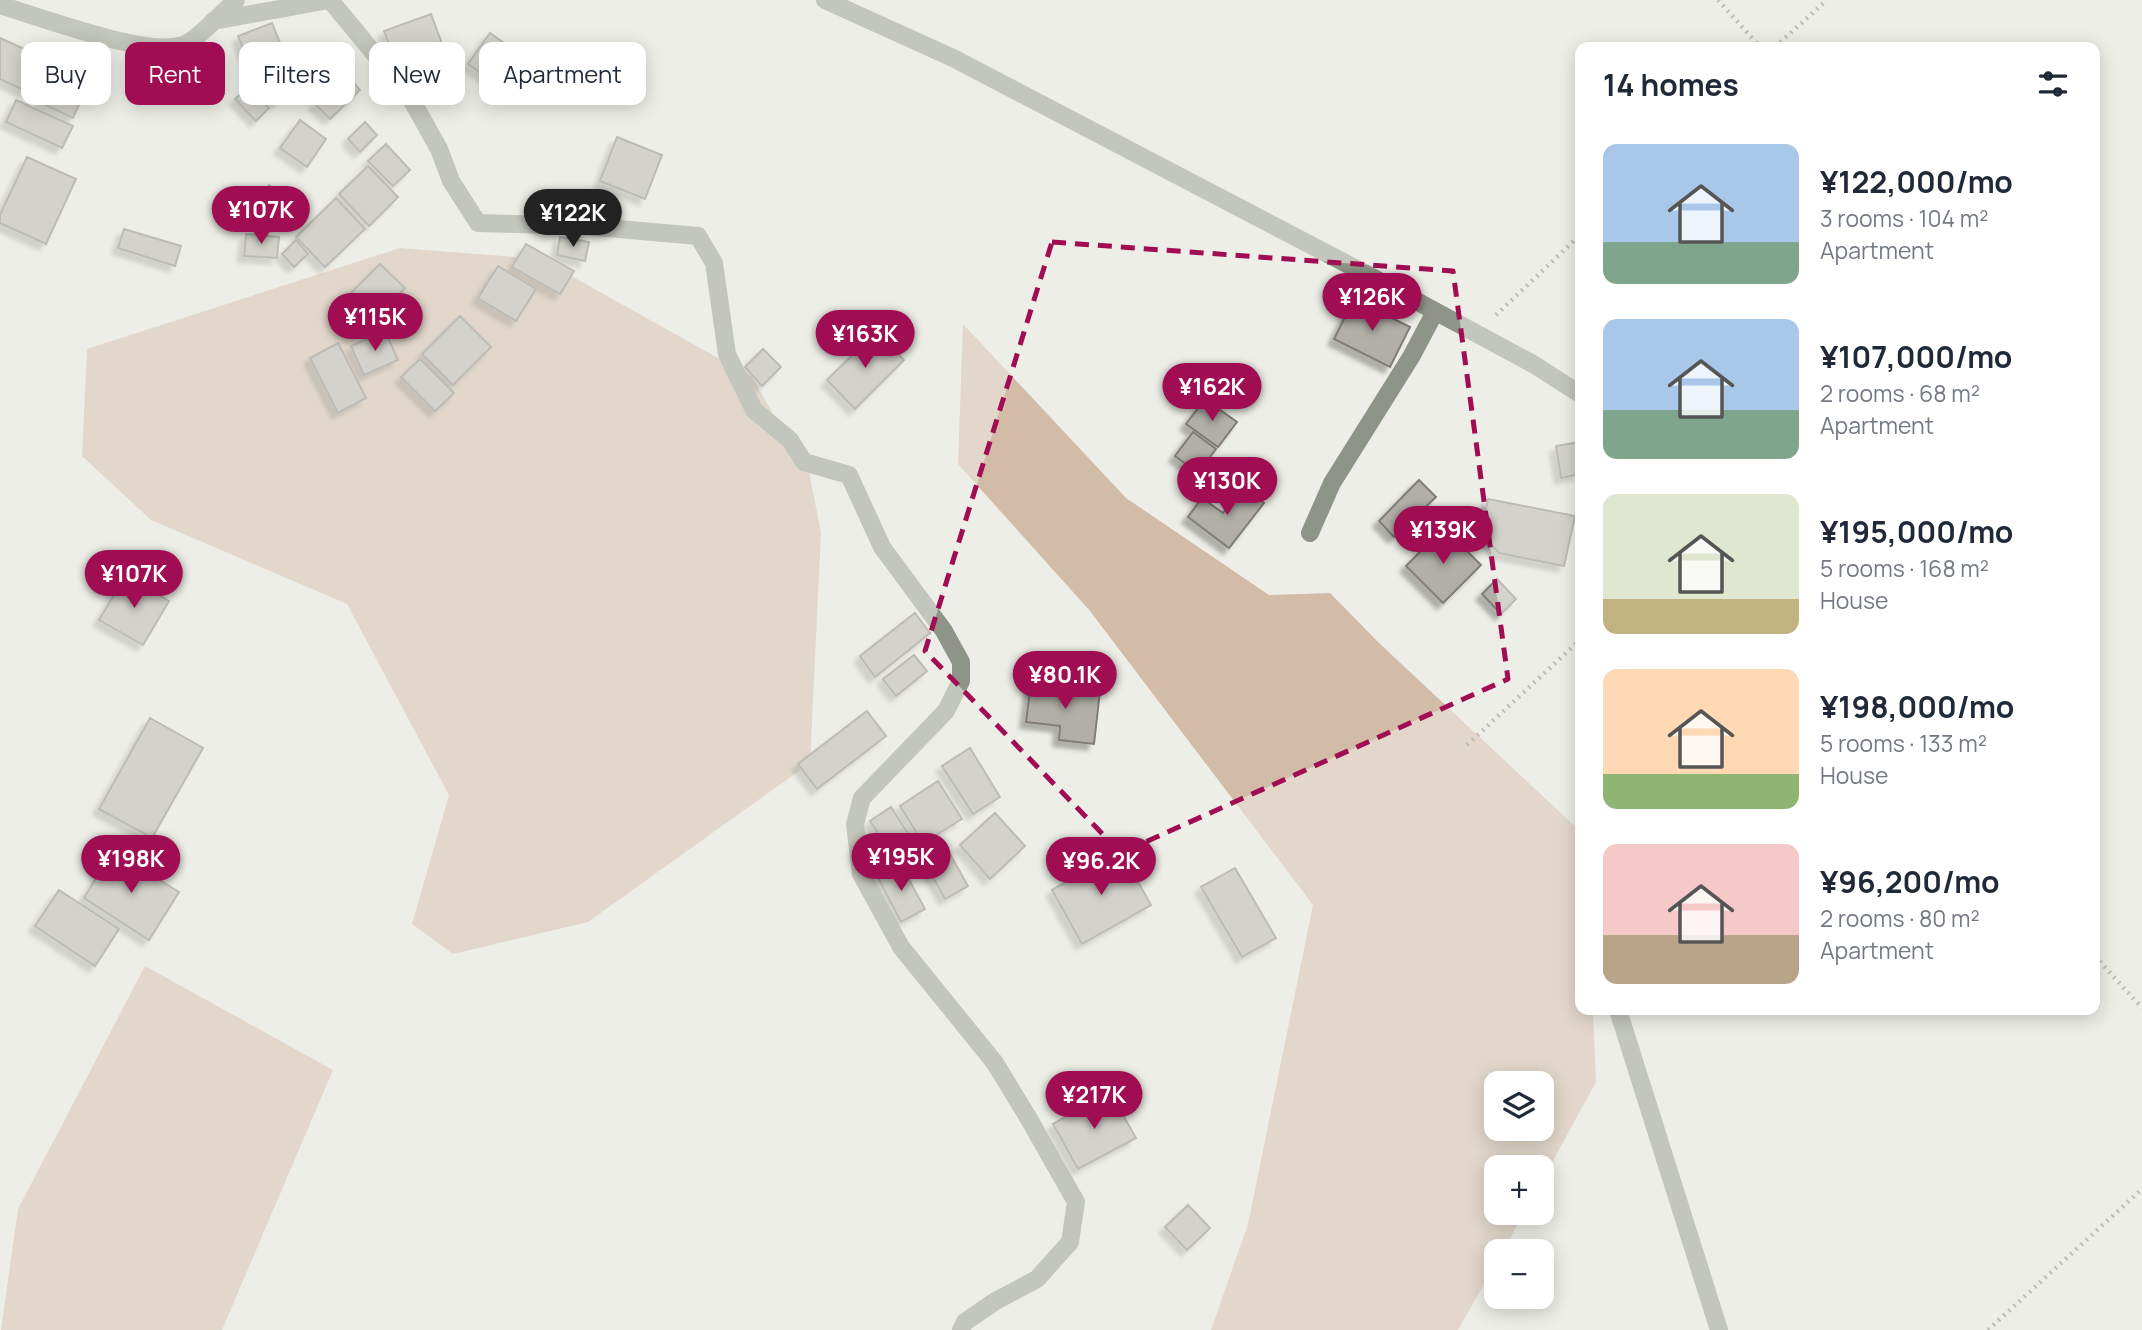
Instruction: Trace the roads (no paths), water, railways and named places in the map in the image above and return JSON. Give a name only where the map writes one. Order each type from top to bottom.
[{"type":"street","points":[[0,5],[150,48],[183,46],[236,0]]},
{"type":"street","points":[[213,21],[329,0],[410,97],[439,149],[451,181],[478,223],[584,226],[698,236],[714,263],[727,354],[754,410],[790,440],[804,462],[849,475],[882,547],[944,631],[961,662],[961,681],[946,711],[863,798],[855,824],[861,874],[901,947],[995,1063],[1076,1202],[1070,1242],[1037,1279],[974,1315],[965,1322],[961,1330]]},
{"type":"street","points":[[825,0],[953,58],[1533,364],[1575,391]]},
{"type":"street","points":[[1310,533],[1332,483],[1411,358],[1435,312]]},
{"type":"street","points":[[1620,1015],[1719,1330]]}]
